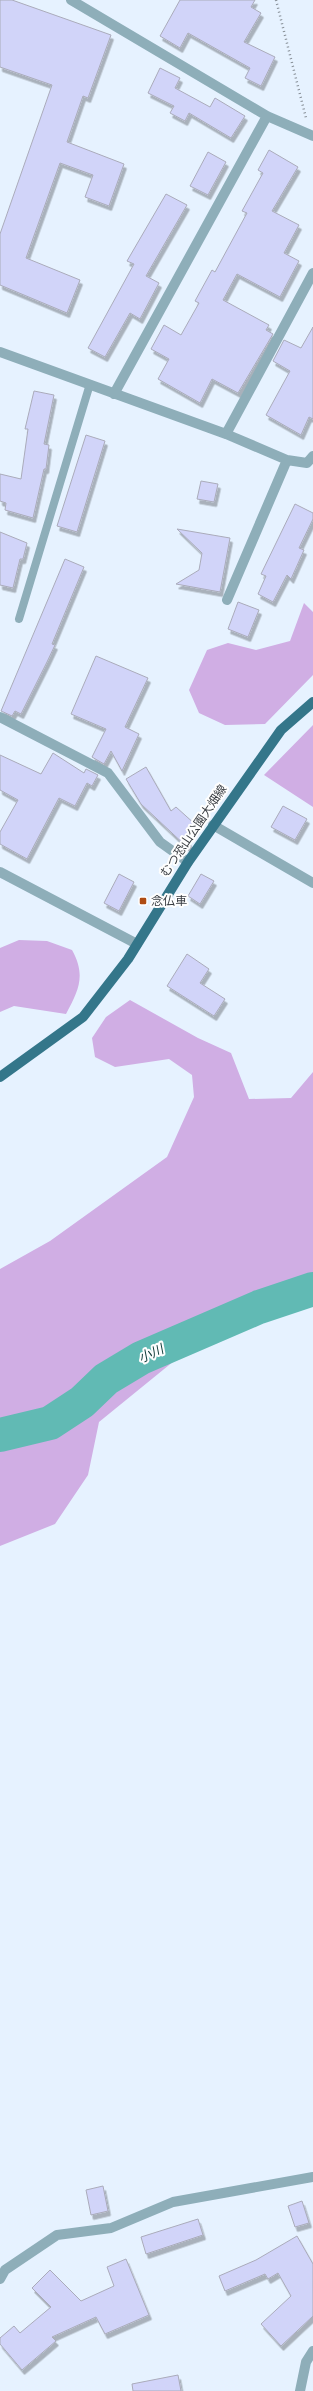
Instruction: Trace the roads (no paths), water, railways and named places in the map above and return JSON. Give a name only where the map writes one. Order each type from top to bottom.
[{"type":"main road","name":"むつ恐山公園大畑線","points":[[0,1077],[83,1017],[137,944],[188,862],[281,730],[313,702]]},
{"type":"street","points":[[71,0],[267,116],[311,135]]},
{"type":"street","points":[[114,394],[267,116]]},
{"type":"street","points":[[226,434],[313,273]]},
{"type":"street","points":[[0,352],[226,434],[287,460],[307,463],[313,456]]},
{"type":"street","points":[[227,600],[287,460]]},
{"type":"street","points":[[0,717],[108,773],[160,842],[188,862]]},
{"type":"street","points":[[213,825],[313,883]]},
{"type":"street","points":[[0,872],[137,944]]},
{"type":"street","points":[[0,2278],[5,2270],[57,2235],[111,2228],[173,2202],[313,2177]]},
{"type":"street","points":[[300,2391],[306,2362],[313,2351]]},
{"type":"lane","points":[[19,619],[90,384]]},
{"type":"waterway","name":"小川","points":[[0,1435],[50,1423],[82,1402],[106,1379],[141,1358],[259,1307],[313,1289]]},
{"type":"place","name":"念仏車","points":[[143,901]]}]
